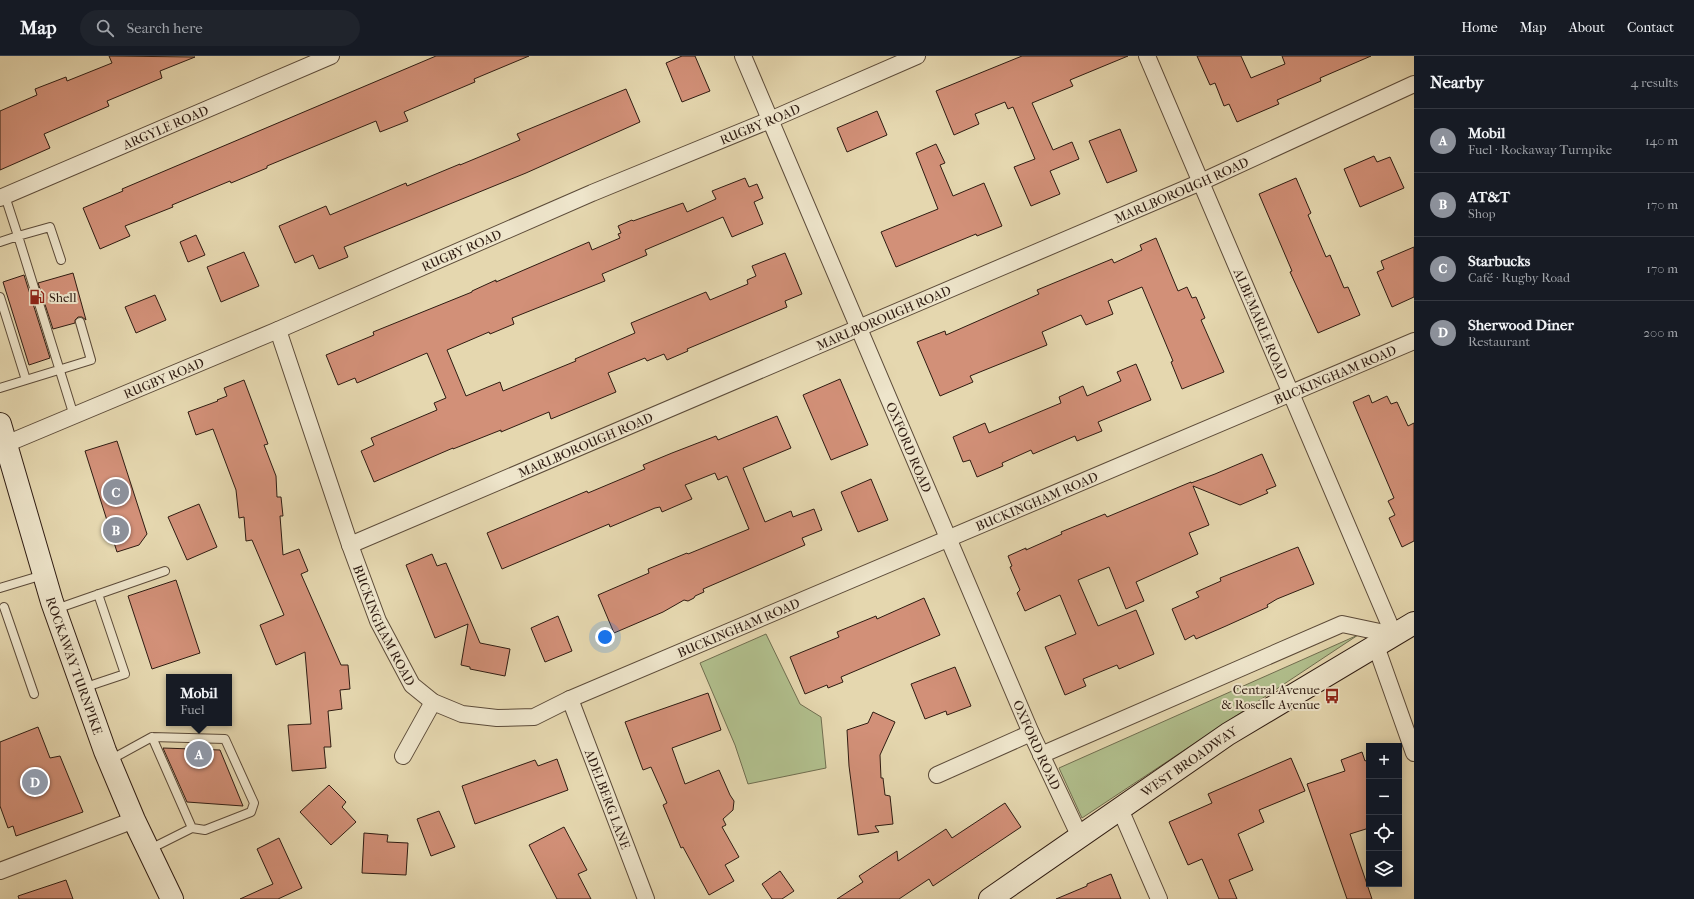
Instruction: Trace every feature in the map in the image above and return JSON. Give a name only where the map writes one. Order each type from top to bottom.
[{"type":"main road","name":"ROCKAWAY TURNPIKE","points":[[3,434],[45,574],[54,610],[82,688],[109,760],[134,820],[172,899]]},
{"type":"main road","name":"WEST BROADWAY","points":[[990,899],[1228,734],[1414,623]]},
{"type":"street","name":"ARGYLE ROAD","points":[[2,197],[332,56]]},
{"type":"street","name":"OXFORD ROAD","points":[[743,56],[1031,733],[1080,837]]},
{"type":"street","name":"RUGBY ROAD","points":[[3,434],[74,416],[278,330],[592,193],[770,120],[917,56]]},
{"type":"street","name":"ALBEMARLE ROAD","points":[[1146,56],[1394,635]]},
{"type":"street","name":"MARLBOROUGH ROAD","points":[[350,545],[1201,182],[1414,84]]},
{"type":"street","name":"BUCKINGHAM ROAD","points":[[278,330],[350,545],[378,621],[412,685],[433,702],[462,714],[497,718],[534,717],[570,699],[948,540],[1414,341]]},
{"type":"street","points":[[1042,755],[1342,624],[1394,635]]},
{"type":"street","points":[[1376,646],[1414,753]]},
{"type":"street","name":"ADELBERG LANE","points":[[570,699],[646,899]]},
{"type":"street","points":[[403,756],[433,702]]},
{"type":"street","points":[[937,774],[1031,733]]},
{"type":"street","points":[[1120,809],[1160,899]]},
{"type":"street","points":[[0,871],[134,820]]},
{"type":"lane","points":[[2,197],[18,236],[46,336],[60,370],[74,416]]},
{"type":"lane","points":[[0,242],[50,227],[61,260]]},
{"type":"lane","points":[[0,297],[8,308],[26,380]]},
{"type":"lane","points":[[0,388],[91,360],[80,322]]},
{"type":"lane","points":[[54,610],[165,571]]},
{"type":"lane","points":[[0,588],[45,574]]},
{"type":"lane","points":[[82,688],[125,674],[98,594]]},
{"type":"lane","points":[[4,607],[34,694]]},
{"type":"lane","points":[[109,760],[152,737],[225,739],[254,803],[251,812],[205,830],[192,828],[148,850]]},
{"type":"lane","points":[[152,737],[192,828]]},
{"type":"green space","points":[[766,634],[800,704],[821,717],[826,768],[748,784],[735,745],[700,663]]},
{"type":"green space","points":[[1358,635],[1082,818],[1059,768]]},
{"type":"building","points":[[109,56],[195,57],[160,71],[162,78],[107,101],[109,106],[44,134],[50,148],[0,170],[0,111],[37,95],[35,89],[66,77],[67,81],[112,63]]},
{"type":"building","points":[[436,56],[529,56],[474,79],[475,82],[404,112],[408,121],[380,132],[376,121],[267,166],[267,168],[231,183],[230,181],[172,205],[173,207],[125,226],[130,236],[100,249],[83,208],[123,191],[122,189]]},
{"type":"building","points":[[682,56],[695,56],[710,91],[682,102],[666,63]]},
{"type":"building","points":[[1022,56],[1128,56],[1070,80],[1073,86],[1032,103],[1053,150],[1072,142],[1079,159],[1050,171],[1060,194],[1031,206],[1014,167],[1035,159],[1013,107],[1008,109],[1005,102],[975,114],[979,124],[954,135],[936,91]]},
{"type":"building","points":[[1197,56],[1241,56],[1251,78],[1285,64],[1282,56],[1371,56],[1320,78],[1321,81],[1277,100],[1279,104],[1237,122],[1229,104],[1224,106],[1215,83],[1210,85]]},
{"type":"building","points":[[626,89],[640,122],[526,173],[344,247],[348,257],[319,269],[313,255],[295,263],[279,226],[326,206],[330,215],[406,183],[407,186],[520,140],[517,134]]},
{"type":"building","points":[[877,111],[887,135],[847,152],[837,128]]},
{"type":"building","points":[[1120,129],[1137,171],[1107,183],[1089,141]]},
{"type":"building","points":[[936,144],[945,163],[940,165],[953,196],[984,183],[1002,226],[977,236],[976,234],[896,267],[881,232],[938,209],[916,153]]},
{"type":"building","points":[[1374,156],[1377,162],[1390,157],[1404,188],[1360,207],[1344,169]]},
{"type":"building","points":[[745,178],[749,187],[757,184],[763,198],[754,202],[763,224],[732,237],[723,217],[645,250],[647,255],[602,274],[605,281],[512,318],[514,324],[490,334],[489,332],[447,350],[466,396],[500,382],[503,391],[576,361],[575,359],[635,333],[631,323],[706,292],[710,300],[748,284],[747,280],[756,276],[752,266],[785,253],[802,294],[785,301],[787,307],[687,349],[688,351],[667,360],[664,354],[647,361],[645,358],[608,373],[616,392],[551,419],[549,412],[501,432],[501,430],[453,448],[374,482],[361,451],[374,445],[371,438],[437,410],[434,403],[446,398],[427,353],[357,383],[355,378],[338,385],[326,355],[374,335],[373,332],[589,242],[592,250],[620,238],[618,234],[621,233],[618,226],[632,220],[633,221],[683,203],[687,212],[716,199],[712,191]]},
{"type":"building","points":[[1296,178],[1311,213],[1308,215],[1326,257],[1330,255],[1344,288],[1348,287],[1360,315],[1318,333],[1290,272],[1292,271],[1259,194]]},
{"type":"building","points":[[196,235],[205,255],[188,262],[180,242]]},
{"type":"building","points":[[1156,238],[1178,291],[1187,287],[1192,298],[1196,297],[1205,318],[1201,320],[1224,372],[1182,389],[1171,362],[1173,361],[1142,287],[1108,301],[1113,314],[1086,325],[1081,315],[1042,332],[1047,345],[970,376],[973,382],[940,396],[917,342],[945,331],[946,335],[1039,294],[1037,290],[1112,259],[1114,263],[1142,250],[1140,245]]},
{"type":"building","points":[[1414,247],[1414,297],[1392,307],[1377,272],[1384,269],[1381,261]]},
{"type":"building","points":[[244,252],[259,286],[221,302],[207,267]]},
{"type":"building","points":[[73,273],[86,320],[82,317],[78,317],[75,320],[75,323],[53,329],[38,283]]},
{"type":"building","points":[[24,275],[50,358],[29,365],[3,282]]},
{"type":"building","points":[[155,295],[166,320],[136,333],[125,307]]},
{"type":"building","points":[[1136,364],[1151,400],[1098,422],[1102,431],[1077,441],[1075,436],[1033,454],[1031,450],[1002,463],[1003,466],[977,477],[970,460],[963,462],[953,437],[985,423],[989,433],[1061,403],[1059,397],[1083,386],[1087,396],[1121,381],[1117,372]]},
{"type":"building","points":[[840,379],[868,445],[831,460],[803,395]]},
{"type":"building","points":[[244,380],[268,444],[264,445],[276,476],[277,497],[281,497],[283,516],[280,516],[283,555],[299,549],[308,571],[301,574],[341,665],[348,665],[350,689],[340,690],[342,709],[328,711],[331,747],[324,747],[326,768],[292,771],[288,725],[311,724],[305,652],[276,665],[260,625],[284,615],[252,540],[246,541],[244,517],[239,518],[236,490],[213,429],[196,435],[188,412],[218,401],[217,400],[227,396],[224,388]]},
{"type":"building","points":[[1369,395],[1372,403],[1387,396],[1391,404],[1397,402],[1408,426],[1414,423],[1414,541],[1402,547],[1389,518],[1395,515],[1388,501],[1394,498],[1353,402]]},
{"type":"building","points":[[777,416],[791,448],[743,468],[765,522],[791,511],[793,517],[814,509],[822,530],[802,538],[805,545],[703,589],[704,592],[688,601],[684,600],[663,612],[614,633],[598,595],[649,573],[648,569],[749,529],[727,476],[718,480],[715,473],[685,485],[692,499],[662,512],[660,507],[655,508],[610,527],[609,524],[502,569],[487,533],[587,491],[588,493],[645,469],[643,465],[672,453],[716,436],[718,440]]},
{"type":"building","points":[[117,441],[147,534],[139,545],[117,552],[85,451]]},
{"type":"building","points":[[1262,454],[1276,486],[1266,490],[1268,493],[1240,505],[1193,486],[1209,525],[1189,533],[1198,554],[1136,582],[1144,601],[1126,609],[1109,567],[1078,580],[1098,626],[1136,610],[1154,654],[1119,669],[1117,665],[1083,679],[1086,686],[1065,695],[1045,647],[1076,634],[1060,595],[1025,611],[1017,593],[1020,590],[1010,567],[1012,566],[1008,556],[1026,548],[1026,550],[1062,534],[1061,532],[1105,514],[1107,517]]},
{"type":"building","points":[[871,479],[888,520],[858,532],[841,492]]},
{"type":"building","points":[[199,504],[217,547],[187,560],[168,517]]},
{"type":"building","points":[[1298,547],[1314,584],[1277,599],[1267,605],[1268,607],[1226,626],[1196,639],[1194,635],[1185,640],[1172,609],[1199,597],[1196,592],[1221,581],[1220,578]]},
{"type":"building","points":[[432,554],[437,566],[446,563],[480,643],[510,649],[505,676],[470,669],[470,667],[461,665],[468,624],[435,638],[406,565]]},
{"type":"building","points":[[176,580],[200,653],[152,669],[128,596]]},
{"type":"building","points":[[924,598],[940,635],[841,677],[843,682],[828,688],[827,685],[805,694],[790,657],[839,637],[837,632],[876,616],[877,619]]},
{"type":"building","points":[[558,616],[572,651],[545,662],[531,628]]},
{"type":"building","points":[[955,667],[971,706],[947,715],[946,711],[925,719],[911,684]]},
{"type":"building","points":[[708,693],[721,730],[672,748],[685,784],[719,770],[734,801],[733,810],[723,819],[726,825],[722,827],[739,857],[725,865],[734,881],[709,895],[683,847],[681,848],[663,805],[667,803],[651,767],[643,770],[625,722]]},
{"type":"building","points":[[873,712],[895,722],[880,755],[881,778],[883,778],[885,795],[890,796],[893,824],[875,826],[879,832],[858,835],[849,766],[847,730],[868,723]]},
{"type":"building","points":[[38,727],[50,758],[60,756],[83,812],[16,836],[13,826],[8,828],[0,806],[0,742]]},
{"type":"building","points":[[163,748],[220,750],[243,806],[187,802]]},
{"type":"building","points":[[1362,752],[1366,760],[1366,829],[1350,834],[1366,881],[1366,887],[1368,887],[1372,899],[1347,899],[1307,784],[1345,771],[1341,760]]},
{"type":"building","points":[[1291,758],[1305,791],[1259,810],[1264,822],[1238,834],[1253,870],[1229,880],[1237,899],[1219,899],[1202,859],[1188,865],[1169,822],[1212,803],[1208,794]]},
{"type":"building","points":[[557,759],[568,790],[475,824],[462,786],[535,760],[538,766]]},
{"type":"building","points":[[329,785],[346,802],[342,807],[356,822],[331,845],[300,812]]},
{"type":"building","points":[[1005,803],[1021,827],[933,886],[929,879],[899,899],[837,899],[863,882],[859,876],[897,851],[898,861],[946,829],[952,838]]},
{"type":"building","points":[[439,811],[455,847],[431,856],[417,819]]},
{"type":"building","points":[[564,827],[587,870],[578,874],[591,899],[557,899],[529,845]]},
{"type":"building","points":[[364,833],[388,835],[387,842],[408,843],[406,875],[362,873]]},
{"type":"building","points":[[279,838],[302,888],[278,899],[240,899],[273,884],[257,849]]},
{"type":"building","points":[[780,871],[794,891],[782,899],[772,899],[762,884]]},
{"type":"building","points":[[1111,874],[1121,899],[1056,899],[1087,886],[1087,884]]},
{"type":"building","points":[[66,880],[73,899],[19,899],[18,896]]},
{"type":"place","name":"Shell","points":[[37,297]]},
{"type":"place","name":"Starbucks","points":[[116,492]]},
{"type":"place","name":"AT&T","points":[[116,530]]},
{"type":"place","name":"Central Avenue & Roselle Avenue","points":[[1332,696]]},
{"type":"place","name":"Mobil","points":[[199,754]]},
{"type":"place","name":"Sherwood Diner","points":[[35,782]]}]
